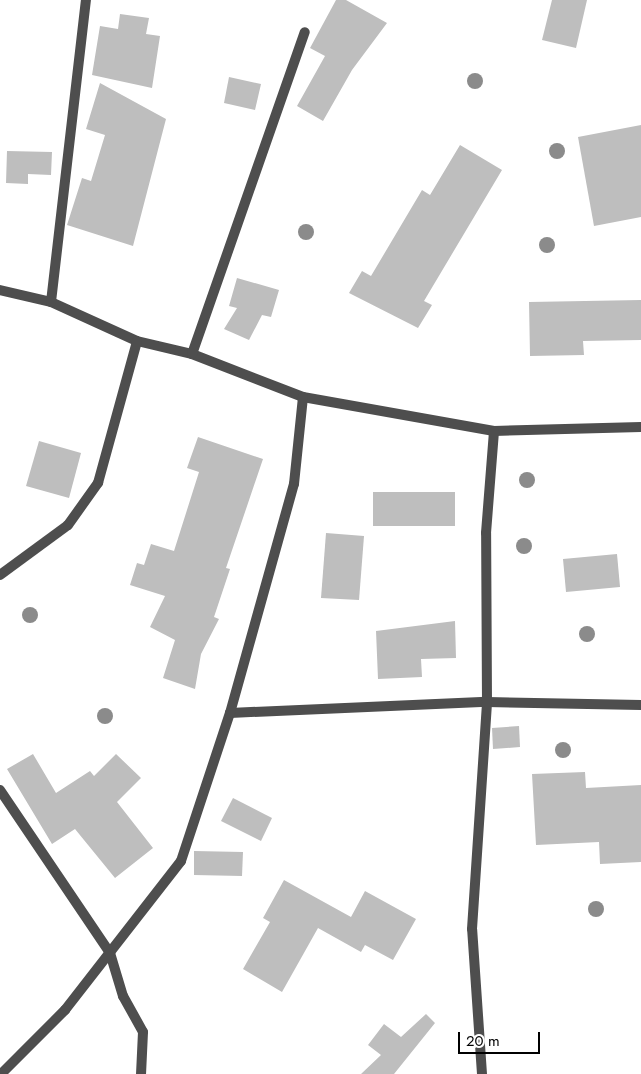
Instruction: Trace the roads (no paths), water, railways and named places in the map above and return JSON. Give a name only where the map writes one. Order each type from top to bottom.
[{"type":"street","points":[[51,302],[86,0]]},
{"type":"street","points":[[192,354],[305,32]]},
{"type":"street","points":[[0,290],[51,302],[136,342],[192,354],[303,397],[494,431],[641,427]]},
{"type":"street","points":[[0,575],[68,525],[98,483],[136,342]]},
{"type":"street","points":[[1,1074],[66,1010],[181,861],[230,713],[294,484],[303,397]]},
{"type":"street","points":[[482,1074],[472,929],[487,702],[486,533],[494,431]]},
{"type":"street","points":[[230,713],[487,702],[641,705]]},
{"type":"street","points":[[0,790],[110,953],[123,996],[143,1032],[141,1074]]}]
